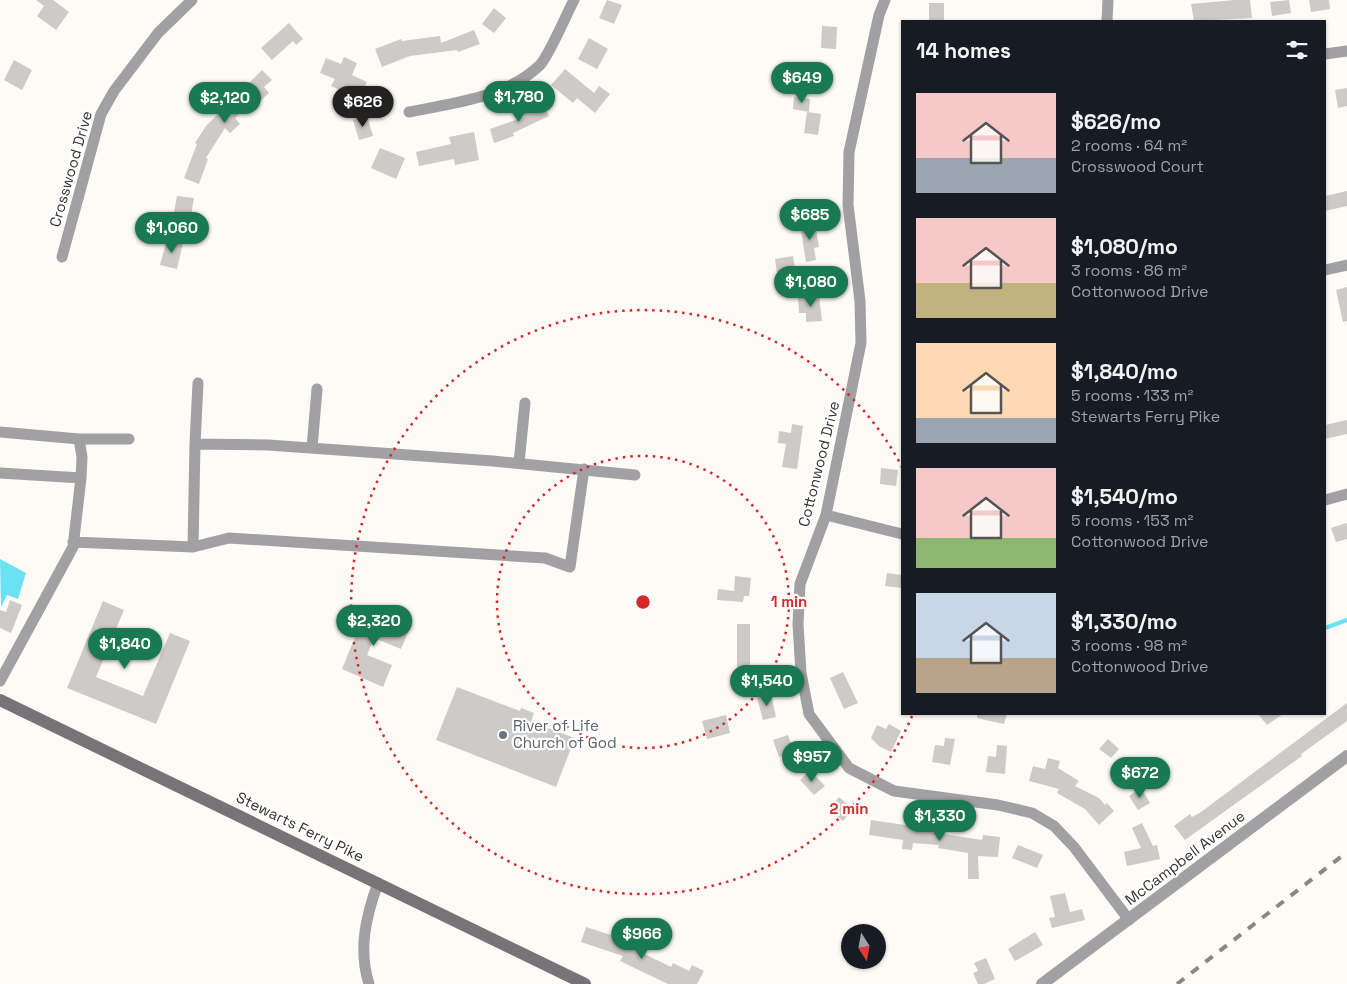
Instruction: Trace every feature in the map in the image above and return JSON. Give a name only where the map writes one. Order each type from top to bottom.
[{"type":"main road","name":"Stewarts Ferry Pike","points":[[0,700],[585,984]]},
{"type":"street","name":"Crosswood Drive","points":[[62,257],[101,114],[114,91],[158,33],[192,0]]},
{"type":"street","points":[[409,112],[483,96],[511,84],[534,69],[541,64],[574,0]]},
{"type":"street","name":"Cottonwood Drive","points":[[885,0],[879,15],[850,152],[848,205],[851,248],[860,301],[861,344],[826,515],[800,584],[798,624],[800,674],[809,714],[849,768],[894,791],[998,805],[1032,813],[1054,826],[1074,847],[1129,920]]},
{"type":"street","points":[[1107,20],[1108,0]]},
{"type":"street","points":[[1326,54],[1347,51]]},
{"type":"street","points":[[1326,270],[1347,265]]},
{"type":"street","points":[[193,547],[198,383]]},
{"type":"street","points":[[312,448],[318,390]]},
{"type":"street","points":[[519,463],[526,403]]},
{"type":"street","points":[[0,432],[129,440]]},
{"type":"street","points":[[0,681],[50,591],[73,542],[81,478],[82,457],[78,438]]},
{"type":"street","points":[[195,444],[312,448],[519,463],[635,475]]},
{"type":"street","points":[[73,542],[193,547],[229,538],[239,538],[545,558],[570,567],[584,469]]},
{"type":"street","points":[[0,473],[81,478]]},
{"type":"street","points":[[1326,500],[1347,494]]},
{"type":"street","points":[[826,515],[901,534]]},
{"type":"street","name":"McCampbell Avenue","points":[[1042,984],[1347,756]]},
{"type":"street","points":[[370,984],[364,955],[365,926],[378,883]]},
{"type":"water","points":[[0,559],[26,573],[18,599],[7,595],[1,607]]},
{"type":"building","points":[[36,0],[53,0],[69,12],[56,30],[37,16],[44,6]]},
{"type":"building","points":[[607,0],[622,5],[614,24],[599,18]]},
{"type":"building","points":[[1250,0],[1252,18],[1194,20],[1191,4]]},
{"type":"building","points":[[1289,0],[1291,13],[1272,16],[1270,2]]},
{"type":"building","points":[[1309,0],[1329,0],[1330,9],[1311,12]]},
{"type":"building","points":[[929,3],[944,3],[944,20],[929,20]]},
{"type":"building","points":[[494,8],[506,18],[494,33],[482,24]]},
{"type":"building","points":[[289,23],[303,39],[296,45],[293,41],[272,60],[261,48]]},
{"type":"building","points":[[822,26],[837,27],[836,49],[821,48]]},
{"type":"building","points":[[474,30],[480,44],[458,52],[457,50],[410,56],[382,67],[375,49],[401,39],[402,41],[440,36],[441,43]]},
{"type":"building","points":[[589,38],[608,49],[597,69],[578,59]]},
{"type":"building","points":[[344,57],[357,63],[352,75],[367,82],[359,98],[331,86],[335,79],[320,73],[326,58],[341,64]]},
{"type":"building","points":[[14,60],[32,70],[22,90],[4,80]]},
{"type":"building","points":[[565,69],[594,93],[599,86],[610,94],[595,113],[577,98],[573,103],[551,85]]},
{"type":"building","points":[[262,70],[272,80],[264,87],[269,93],[257,104],[253,100],[235,118],[240,124],[230,133],[225,128],[206,158],[208,159],[199,184],[184,178],[197,144],[195,143],[206,126]]},
{"type":"building","points":[[1347,88],[1347,106],[1338,108],[1335,90]]},
{"type":"building","points":[[794,97],[810,99],[809,112],[793,109]]},
{"type":"building","points":[[543,103],[549,116],[513,133],[514,136],[494,143],[490,129],[524,117],[522,113]]},
{"type":"building","points":[[807,112],[821,114],[818,135],[804,133]]},
{"type":"building","points":[[367,116],[373,136],[359,140],[353,120]]},
{"type":"building","points":[[474,132],[479,160],[455,165],[454,159],[419,166],[416,152],[451,144],[449,137]]},
{"type":"building","points":[[380,148],[405,158],[396,179],[371,168]]},
{"type":"building","points":[[1347,191],[1347,206],[1326,211],[1326,196]]},
{"type":"building","points":[[177,196],[194,198],[190,221],[173,218]]},
{"type":"building","points":[[815,223],[819,247],[814,248],[816,260],[806,262],[800,225]]},
{"type":"building","points":[[167,239],[183,243],[177,269],[160,265]]},
{"type":"building","points":[[793,256],[795,270],[777,273],[775,259]]},
{"type":"building","points":[[1347,287],[1347,321],[1343,322],[1336,290]]},
{"type":"building","points":[[819,295],[822,321],[806,322],[806,313],[799,313],[798,297]]},
{"type":"building","points":[[1347,420],[1347,434],[1326,439],[1326,425]]},
{"type":"building","points":[[792,424],[803,426],[797,469],[782,467],[786,444],[778,443],[779,431],[791,433]]},
{"type":"building","points":[[881,468],[898,470],[896,486],[880,484]]},
{"type":"building","points":[[1347,523],[1347,539],[1336,542],[1331,528]]},
{"type":"building","points":[[887,573],[901,575],[901,588],[885,586]]},
{"type":"building","points":[[735,576],[751,578],[749,596],[744,596],[743,602],[717,600],[718,589],[734,591]]},
{"type":"building","points":[[10,600],[22,605],[11,633],[0,628],[0,610],[6,612]]},
{"type":"building","points":[[103,601],[124,610],[96,677],[143,696],[170,633],[190,641],[156,724],[67,688]]},
{"type":"building","points":[[366,610],[410,628],[401,649],[374,638],[367,655],[392,665],[383,687],[342,669]]},
{"type":"building","points":[[737,624],[750,624],[750,677],[737,677]]},
{"type":"building","points":[[843,672],[858,703],[844,709],[830,678]]},
{"type":"building","name":"River of Life Church of God","points":[[457,687],[520,711],[521,708],[534,713],[531,722],[575,738],[556,787],[436,740]]},
{"type":"building","points":[[771,694],[776,717],[763,720],[757,698]]},
{"type":"building","points":[[1347,703],[1347,721],[1301,754],[1302,756],[1185,840],[1174,826],[1190,814],[1192,817],[1201,812]]},
{"type":"building","points":[[726,715],[730,733],[707,739],[702,721]]},
{"type":"building","points":[[977,715],[1007,715],[1004,724],[977,718]]},
{"type":"building","points":[[1259,715],[1282,715],[1267,725]]},
{"type":"building","points":[[889,724],[901,731],[891,752],[879,746],[871,738],[877,725],[886,729]]},
{"type":"building","points":[[788,735],[794,752],[779,757],[773,740]]},
{"type":"building","points":[[945,738],[955,739],[950,765],[932,762],[935,745],[944,746]]},
{"type":"building","points":[[1108,739],[1119,749],[1111,758],[1099,749]]},
{"type":"building","points":[[997,745],[1007,746],[1005,774],[986,772],[988,756],[996,757]]},
{"type":"building","points":[[1048,758],[1060,761],[1058,768],[1079,781],[1075,786],[1099,798],[1105,805],[1107,803],[1114,811],[1099,825],[1085,809],[1057,793],[1059,789],[1029,781],[1033,766],[1045,769]]},
{"type":"building","points":[[810,770],[825,786],[814,795],[800,780]]},
{"type":"building","points":[[1141,788],[1150,803],[1138,810],[1129,796]]},
{"type":"building","points":[[839,797],[853,809],[843,821],[829,809]]},
{"type":"building","points":[[871,820],[932,829],[932,832],[982,840],[983,835],[1000,837],[998,857],[978,856],[979,879],[968,879],[968,853],[938,848],[939,845],[913,843],[912,850],[902,849],[903,840],[869,835]]},
{"type":"building","points":[[1142,823],[1153,846],[1157,845],[1160,859],[1127,866],[1124,852],[1141,848],[1132,828]]},
{"type":"building","points":[[1018,845],[1043,855],[1037,868],[1012,858]]},
{"type":"building","points":[[1065,893],[1070,912],[1082,909],[1085,920],[1052,928],[1049,918],[1055,917],[1050,896]]},
{"type":"building","points":[[586,927],[617,937],[616,940],[671,967],[673,963],[689,971],[692,965],[704,971],[697,984],[668,984],[620,961],[623,956],[581,942]]},
{"type":"building","points":[[1035,932],[1043,945],[1015,961],[1008,949]]},
{"type":"building","points":[[986,958],[995,979],[984,984],[978,984],[973,973],[978,971],[974,963]]},
{"type":"waterway","points":[[1326,628],[1347,620]]},
{"type":"railway","points":[[1177,984],[1347,852]]},
{"type":"place","name":"River of Life Church of God","points":[[503,735]]}]
